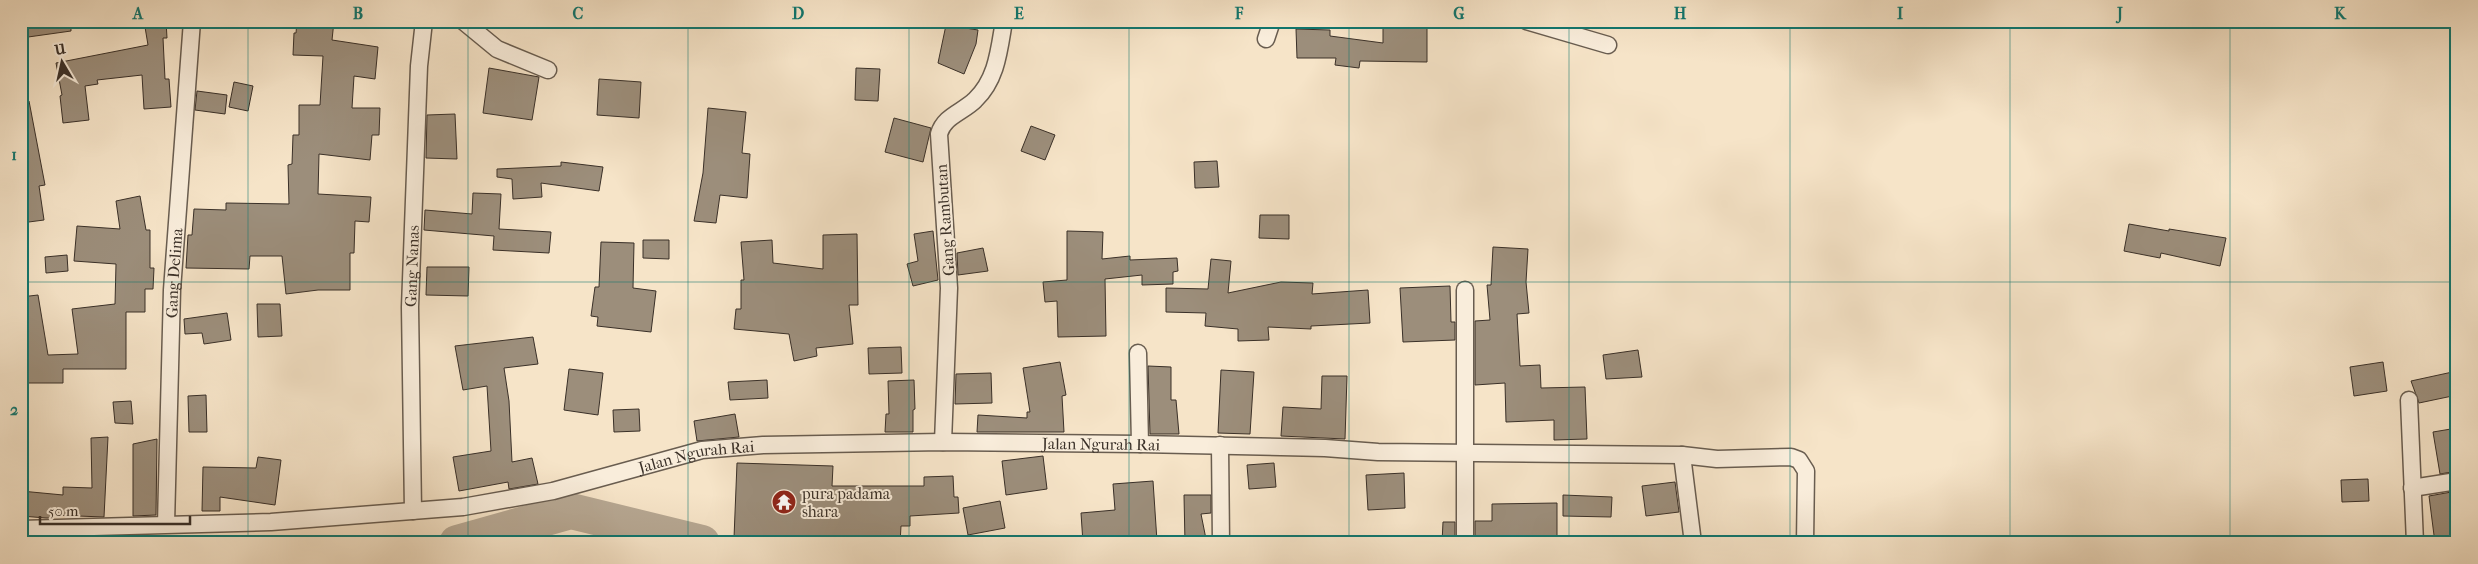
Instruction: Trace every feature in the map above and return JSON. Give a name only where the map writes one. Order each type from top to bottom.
[{"type":"street","name":"Gang Delima","points":[[166,524],[172,290],[192,21]]},
{"type":"street","name":"Gang Nanas","points":[[413,511],[410,307],[419,66],[424,21]]},
{"type":"street","points":[[463,21],[496,49],[548,70]]},
{"type":"street","name":"Gang Rambutan","points":[[943,442],[949,288],[939,134],[947,120],[975,100],[991,80],[1004,21]]},
{"type":"street","points":[[1266,39],[1272,21]]},
{"type":"street","points":[[1526,21],[1608,45]]},
{"type":"street","points":[[1464,543],[1465,290]]},
{"type":"street","points":[[1138,353],[1140,444]]},
{"type":"street","points":[[2409,400],[2415,543]]},
{"type":"street","name":"Jalan Ngurah Rai","points":[[21,529],[117,528],[166,524],[271,522],[463,507],[553,492],[702,450],[763,445],[943,442],[1220,445],[1378,452],[1682,455],[1717,459],[1791,457],[1799,460],[1806,471],[1805,543]]},
{"type":"street","points":[[1220,445],[1221,543]]},
{"type":"street","points":[[1682,455],[1693,543]]},
{"type":"street","points":[[2412,488],[2457,481]]},
{"type":"building","points":[[21,21],[71,21],[71,31],[21,38]]},
{"type":"building","points":[[144,21],[166,21],[167,38],[163,38],[165,79],[169,79],[171,107],[144,109],[142,75],[97,80],[98,84],[85,86],[89,120],[63,123],[60,96],[62,95],[56,63],[148,45]]},
{"type":"building","points":[[297,21],[334,21],[332,40],[378,47],[375,79],[354,76],[352,108],[380,108],[379,135],[372,135],[370,160],[319,154],[318,194],[371,197],[369,222],[355,221],[354,253],[350,253],[350,290],[318,290],[286,294],[282,256],[250,256],[249,269],[186,268],[188,235],[192,235],[194,209],[226,210],[226,203],[289,204],[288,165],[292,164],[293,135],[299,135],[299,105],[320,105],[323,56],[293,55],[294,33],[296,33]]},
{"type":"building","points":[[1383,21],[1427,21],[1427,62],[1360,61],[1359,68],[1335,65],[1336,58],[1297,58],[1296,29],[1330,30],[1330,36],[1383,43]]},
{"type":"building","points":[[946,25],[978,30],[976,44],[964,74],[938,63]]},
{"type":"building","points":[[489,68],[539,77],[532,120],[483,113]]},
{"type":"building","points":[[856,68],[880,69],[878,101],[855,100]]},
{"type":"building","points":[[599,79],[641,82],[639,118],[597,115]]},
{"type":"building","points":[[234,82],[253,86],[248,111],[229,107]]},
{"type":"building","points":[[197,91],[227,95],[225,114],[195,110]]},
{"type":"building","points":[[29,101],[45,185],[39,186],[44,220],[21,223],[21,102]]},
{"type":"building","points":[[708,108],[746,112],[742,153],[750,154],[747,198],[720,195],[716,223],[694,221],[703,173]]},
{"type":"building","points":[[455,114],[457,159],[426,158],[427,115]]},
{"type":"building","points":[[894,118],[931,128],[923,162],[885,152]]},
{"type":"building","points":[[1031,126],[1055,135],[1045,160],[1021,151]]},
{"type":"building","points":[[1217,161],[1219,187],[1195,188],[1194,162]]},
{"type":"building","points":[[561,162],[603,167],[599,191],[541,183],[542,197],[513,199],[512,179],[497,177],[497,169],[561,166]]},
{"type":"building","points":[[473,193],[501,194],[499,229],[551,232],[549,253],[493,250],[494,236],[424,230],[425,210],[472,214]]},
{"type":"building","points":[[140,196],[146,230],[150,230],[150,268],[154,268],[153,289],[145,289],[145,312],[126,312],[126,369],[63,369],[63,383],[21,383],[21,297],[38,295],[48,355],[78,354],[72,309],[115,304],[116,264],[74,261],[77,226],[120,229],[116,201]]},
{"type":"building","points":[[1260,215],[1289,215],[1289,239],[1259,238]]},
{"type":"building","points":[[2129,224],[2226,238],[2220,266],[2161,253],[2160,258],[2124,251]]},
{"type":"building","points":[[933,231],[938,280],[913,286],[907,264],[918,261],[914,234]]},
{"type":"building","points":[[1067,231],[1103,232],[1102,259],[1130,256],[1130,260],[1177,258],[1178,271],[1173,272],[1173,284],[1142,285],[1142,275],[1105,279],[1106,336],[1058,337],[1057,301],[1045,302],[1043,282],[1067,280]]},
{"type":"building","points":[[857,234],[858,305],[849,305],[853,344],[816,348],[817,356],[794,361],[789,334],[734,329],[736,309],[741,309],[741,280],[744,280],[741,242],[772,240],[773,263],[823,269],[823,235]]},
{"type":"building","points":[[643,240],[669,240],[669,259],[643,258]]},
{"type":"building","points":[[601,242],[634,243],[633,288],[656,291],[651,332],[597,326],[598,317],[591,316],[595,287],[599,287]]},
{"type":"building","points":[[1493,247],[1528,249],[1526,282],[1529,313],[1517,314],[1520,366],[1540,365],[1541,388],[1585,387],[1587,439],[1554,440],[1554,420],[1506,422],[1505,383],[1475,385],[1475,321],[1490,320],[1487,285],[1491,285]]},
{"type":"building","points":[[983,248],[988,271],[958,275],[957,253]]},
{"type":"building","points":[[67,255],[68,271],[46,273],[45,257]]},
{"type":"building","points":[[1211,259],[1231,261],[1228,293],[1281,282],[1313,283],[1312,294],[1368,290],[1370,323],[1311,326],[1311,329],[1268,327],[1269,340],[1238,341],[1238,329],[1205,326],[1206,313],[1166,312],[1166,288],[1208,289]]},
{"type":"building","points":[[427,267],[469,267],[468,296],[426,295]]},
{"type":"building","points":[[1450,286],[1451,322],[1455,322],[1455,340],[1403,342],[1400,288]]},
{"type":"building","points":[[257,304],[280,304],[282,336],[258,337]]},
{"type":"building","points":[[227,313],[231,340],[204,344],[202,333],[185,334],[184,319]]},
{"type":"building","points":[[533,337],[538,364],[504,368],[509,401],[512,462],[532,458],[538,484],[509,489],[508,482],[459,491],[453,457],[491,451],[487,386],[463,390],[455,346]]},
{"type":"building","points":[[901,347],[902,373],[869,374],[868,348]]},
{"type":"building","points":[[1638,350],[1642,377],[1606,379],[1603,355]]},
{"type":"building","points":[[1060,362],[1066,395],[1062,396],[1064,432],[977,432],[978,415],[1027,418],[1027,412],[1030,412],[1023,368]]},
{"type":"building","points":[[2383,362],[2387,391],[2354,396],[2350,367]]},
{"type":"building","points":[[1148,366],[1171,367],[1171,400],[1176,400],[1179,434],[1150,434]]},
{"type":"building","points":[[569,369],[603,373],[598,415],[564,410]]},
{"type":"building","points":[[1221,370],[1254,372],[1250,434],[1218,433]]},
{"type":"building","points":[[2457,371],[2457,395],[2419,403],[2411,381]]},
{"type":"building","points":[[991,373],[992,403],[955,404],[956,374]]},
{"type":"building","points":[[1322,376],[1347,376],[1345,439],[1281,436],[1283,407],[1321,409]]},
{"type":"building","points":[[767,380],[768,398],[730,400],[728,382]]},
{"type":"building","points":[[914,380],[915,409],[913,410],[913,432],[885,432],[886,414],[889,414],[888,381]]},
{"type":"building","points":[[206,395],[207,432],[189,432],[188,396]]},
{"type":"building","points":[[131,401],[133,424],[115,423],[113,402]]},
{"type":"building","points":[[639,409],[640,431],[614,432],[613,410]]},
{"type":"building","points":[[735,414],[739,437],[697,441],[694,421]]},
{"type":"building","points":[[2457,428],[2457,471],[2440,474],[2433,432]]},
{"type":"building","points":[[108,437],[104,517],[52,515],[51,518],[46,518],[21,516],[21,491],[63,495],[63,487],[92,488],[91,438]]},
{"type":"building","points":[[157,439],[156,515],[133,516],[133,444]]},
{"type":"building","points":[[1043,456],[1047,489],[1006,495],[1002,461]]},
{"type":"building","points":[[258,457],[281,460],[275,505],[220,497],[220,511],[202,511],[203,467],[256,468]]},
{"type":"building","points":[[737,463],[833,466],[832,486],[924,486],[924,477],[953,476],[954,497],[958,497],[959,513],[910,516],[910,526],[901,526],[900,543],[734,538]]},
{"type":"building","points":[[1274,463],[1276,487],[1249,489],[1247,465]]},
{"type":"building","points":[[1404,473],[1405,508],[1368,510],[1366,475]]},
{"type":"building","points":[[2368,479],[2369,501],[2342,502],[2341,480]]},
{"type":"building","points":[[1153,481],[1157,541],[1083,543],[1081,513],[1115,510],[1113,484]]},
{"type":"building","points":[[1675,482],[1679,512],[1646,516],[1642,486]]},
{"type":"building","points":[[2457,491],[2457,543],[2435,543],[2429,496]]},
{"type":"building","points":[[1184,495],[1211,495],[1211,513],[1201,514],[1206,539],[1185,543]]},
{"type":"building","points":[[1563,495],[1612,497],[1611,517],[1563,516]]},
{"type":"building","points":[[1000,501],[1005,528],[968,535],[963,508]]},
{"type":"building","points":[[1557,503],[1557,543],[1475,543],[1475,521],[1492,521],[1492,504]]},
{"type":"building","points":[[1443,522],[1455,522],[1455,543],[1442,543]]},
{"type":"waterway","points":[[457,543],[571,511],[702,543]]},
{"type":"place","name":"pura padama shara","points":[[784,502]]}]
